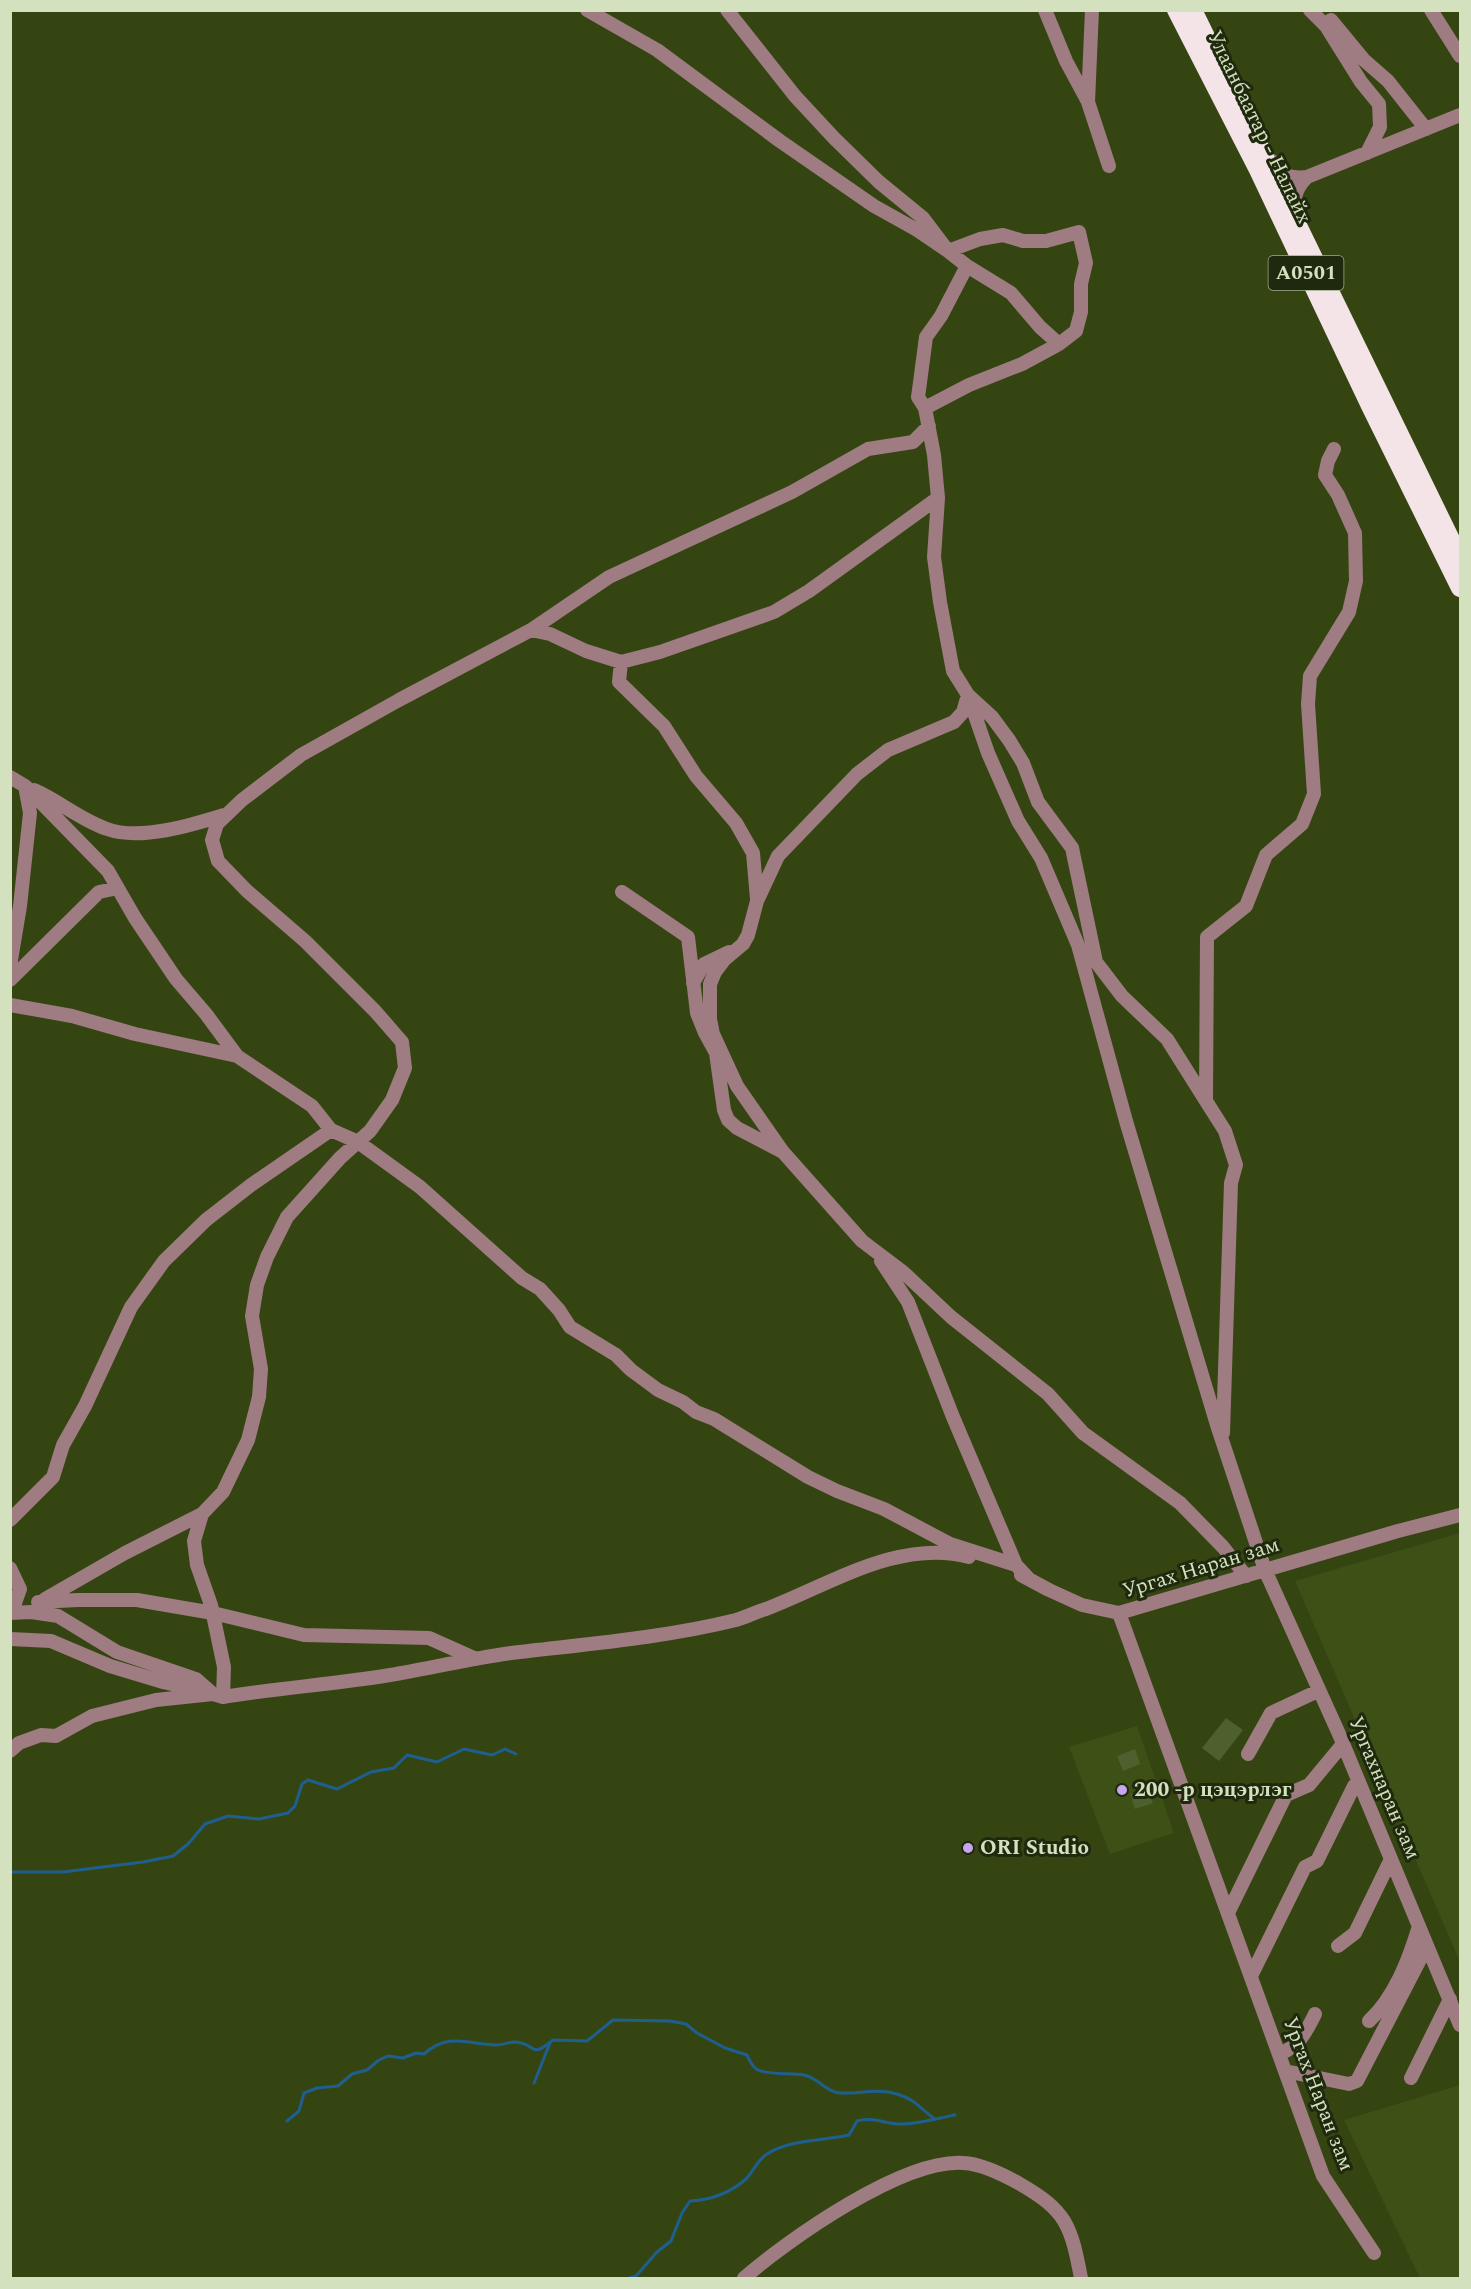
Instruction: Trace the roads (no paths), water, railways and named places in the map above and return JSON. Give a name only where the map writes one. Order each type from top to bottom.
[{"type":"highway","name":"Улаанбаатар - Налайх","points":[[1176,10],[1258,170],[1370,406],[1461,588]]},
{"type":"highway","name":"A0501","points":[[1193,10],[1461,558]]},
{"type":"street","points":[[587,10],[657,50],[873,206],[948,250],[967,266],[1011,293],[1040,327],[1059,344]]},
{"type":"street","points":[[726,10],[795,96],[879,182],[923,218],[948,250]]},
{"type":"street","points":[[1045,10],[1066,61],[1088,102],[1109,166]]},
{"type":"street","points":[[1088,102],[1092,10]]},
{"type":"street","points":[[1310,10],[1326,26],[1361,82],[1379,104],[1380,127],[1368,153]]},
{"type":"street","points":[[1323,10],[1364,60],[1388,81],[1425,129]]},
{"type":"street","points":[[1431,10],[1461,56]]},
{"type":"street","points":[[1263,154],[1288,177],[1307,177],[1461,115]]},
{"type":"street","points":[[1298,226],[1294,198],[1301,183],[1307,177]]},
{"type":"street","points":[[925,408],[969,385],[1022,364],[1059,344],[1076,331],[1082,312],[1081,284],[1086,263],[1079,232],[1046,241],[1023,241],[1003,235],[980,239],[948,250]]},
{"type":"street","points":[[967,266],[941,316],[926,338],[918,397],[925,408],[934,455],[938,498],[934,557],[953,670],[968,695],[992,717],[1009,740],[1027,772],[1038,802],[1072,848],[1096,962],[1122,996],[1167,1040],[1225,1131],[1236,1165],[1231,1183],[1222,1438]]},
{"type":"street","points":[[38,1602],[202,1514],[223,1492],[248,1440],[259,1397],[261,1369],[252,1316],[256,1285],[267,1257],[287,1217],[318,1181],[370,1131],[392,1100],[405,1068],[402,1042],[375,1011],[304,940],[247,891],[218,861],[212,840],[217,824],[242,800],[301,755],[531,630],[609,578],[792,492],[868,449],[914,442],[929,426]]},
{"type":"street","points":[[1206,1101],[1208,937],[1246,906],[1266,855],[1302,824],[1314,794],[1308,704],[1310,676],[1349,612],[1356,581],[1355,533],[1338,495],[1325,475],[1328,461],[1335,449]]},
{"type":"street","points":[[531,630],[550,634],[586,651],[621,662],[660,652],[774,612],[809,591],[938,498]]},
{"type":"street","points":[[621,662],[619,682],[664,726],[696,776],[736,823],[753,853],[757,901]]},
{"type":"street","points":[[693,982],[704,964],[743,944],[748,935],[757,901],[778,856],[857,774],[888,750],[954,722],[963,712],[968,695]]},
{"type":"street","name":"Ургахнаран зам","points":[[968,695],[993,763],[1018,821],[1041,858],[1078,945],[1129,1132],[1216,1425],[1265,1570],[1343,1744],[1461,2025]]},
{"type":"street","points":[[10,777],[106,829],[122,833],[159,831],[226,814]]},
{"type":"street","points":[[25,786],[108,871],[135,918],[176,980],[206,1014],[237,1056],[312,1106],[331,1130],[358,1142],[420,1187],[522,1278],[540,1289],[570,1327],[616,1355],[657,1390],[683,1402],[696,1412],[714,1419],[776,1458],[837,1491],[885,1509],[950,1545],[1016,1565]]},
{"type":"street","points":[[10,966],[20,906],[30,813],[25,786]]},
{"type":"street","points":[[10,980],[99,892],[118,888]]},
{"type":"street","points":[[622,892],[688,937],[698,1013],[705,1033],[716,1053],[724,1110],[728,1120],[737,1128],[783,1152]]},
{"type":"street","points":[[713,1034],[710,1019],[710,984],[715,972],[733,950]]},
{"type":"street","points":[[693,982],[713,1034],[738,1086],[783,1152],[862,1241],[903,1272],[951,1317],[1048,1394],[1083,1432],[1180,1503],[1223,1546],[1246,1576]]},
{"type":"street","points":[[12,1005],[72,1016],[135,1034],[237,1056]]},
{"type":"street","points":[[10,1520],[52,1477],[63,1445],[85,1406],[131,1307],[164,1261],[206,1220],[293,1154],[331,1130]]},
{"type":"street","points":[[874,1252],[908,1302],[1016,1565],[1029,1579]]},
{"type":"street","points":[[202,1514],[194,1541],[197,1565],[213,1613],[224,1667],[218,1695]]},
{"type":"street","name":"Ургах Наран зам","points":[[1374,2253],[1323,2176],[1119,1613],[1398,1531],[1461,1515]]},
{"type":"street","points":[[10,1750],[19,1743],[40,1735],[56,1736],[92,1716],[156,1700],[390,1675],[476,1659],[738,1620],[818,1588],[858,1569],[891,1558],[926,1552],[964,1556],[1002,1567],[1082,1605],[1119,1613]]},
{"type":"street","points":[[10,1568],[20,1589],[12,1608]]},
{"type":"street","points":[[12,1608],[38,1602],[137,1600],[213,1613],[304,1635],[429,1638],[476,1659]]},
{"type":"street","points":[[12,1608],[58,1616],[117,1652],[196,1679],[218,1695]]},
{"type":"street","points":[[10,1639],[51,1641],[110,1666],[218,1695]]},
{"type":"street","points":[[1248,1754],[1270,1713],[1318,1692]]},
{"type":"street","points":[[1228,1913],[1286,1795],[1309,1785],[1343,1744]]},
{"type":"street","points":[[1251,1976],[1305,1868],[1317,1861],[1354,1786],[1359,1783]]},
{"type":"street","points":[[1338,1946],[1355,1933],[1391,1859]]},
{"type":"street","points":[[1369,2021],[1381,2010],[1406,1964],[1419,1926]]},
{"type":"street","points":[[1285,2071],[1348,2085],[1357,2082],[1427,1946]]},
{"type":"street","points":[[1411,2078],[1450,2000]]},
{"type":"street","points":[[1279,2054],[1287,2051],[1302,2038],[1315,2014]]},
{"type":"street","points":[[744,2278],[817,2223],[907,2173],[938,2164],[965,2163],[1004,2175],[1041,2196],[1059,2211],[1068,2226],[1081,2278]]},
{"type":"waterway","points":[[10,1872],[63,1872],[173,1856],[188,1844],[205,1824],[228,1816],[259,1819],[288,1813],[295,1806],[302,1784],[308,1780],[337,1789],[371,1772],[394,1768],[407,1755],[437,1762],[464,1749],[492,1755],[505,1749],[516,1754]]},
{"type":"waterway","points":[[287,2121],[299,2111],[304,2093],[317,2088],[338,2086],[352,2074],[367,2070],[388,2056],[403,2058],[416,2053],[424,2054],[433,2047],[450,2041],[496,2045],[515,2042],[536,2050],[553,2040],[587,2041],[613,2020],[670,2021],[686,2024],[697,2033],[725,2048],[747,2055],[758,2070],[768,2073],[804,2075],[835,2092],[883,2091],[897,2094],[914,2102],[935,2119]]},
{"type":"waterway","points":[[534,2083],[550,2043]]},
{"type":"waterway","points":[[629,2278],[636,2276],[657,2252],[671,2241],[682,2213],[690,2201],[727,2192],[746,2179],[758,2162],[776,2149],[796,2143],[849,2135],[857,2121],[874,2120],[909,2124],[955,2115]]},
{"type":"place","name":"200 -р цэцэрлэг","points":[[1122,1790]]},
{"type":"place","name":"ORI Studio","points":[[968,1848]]}]
